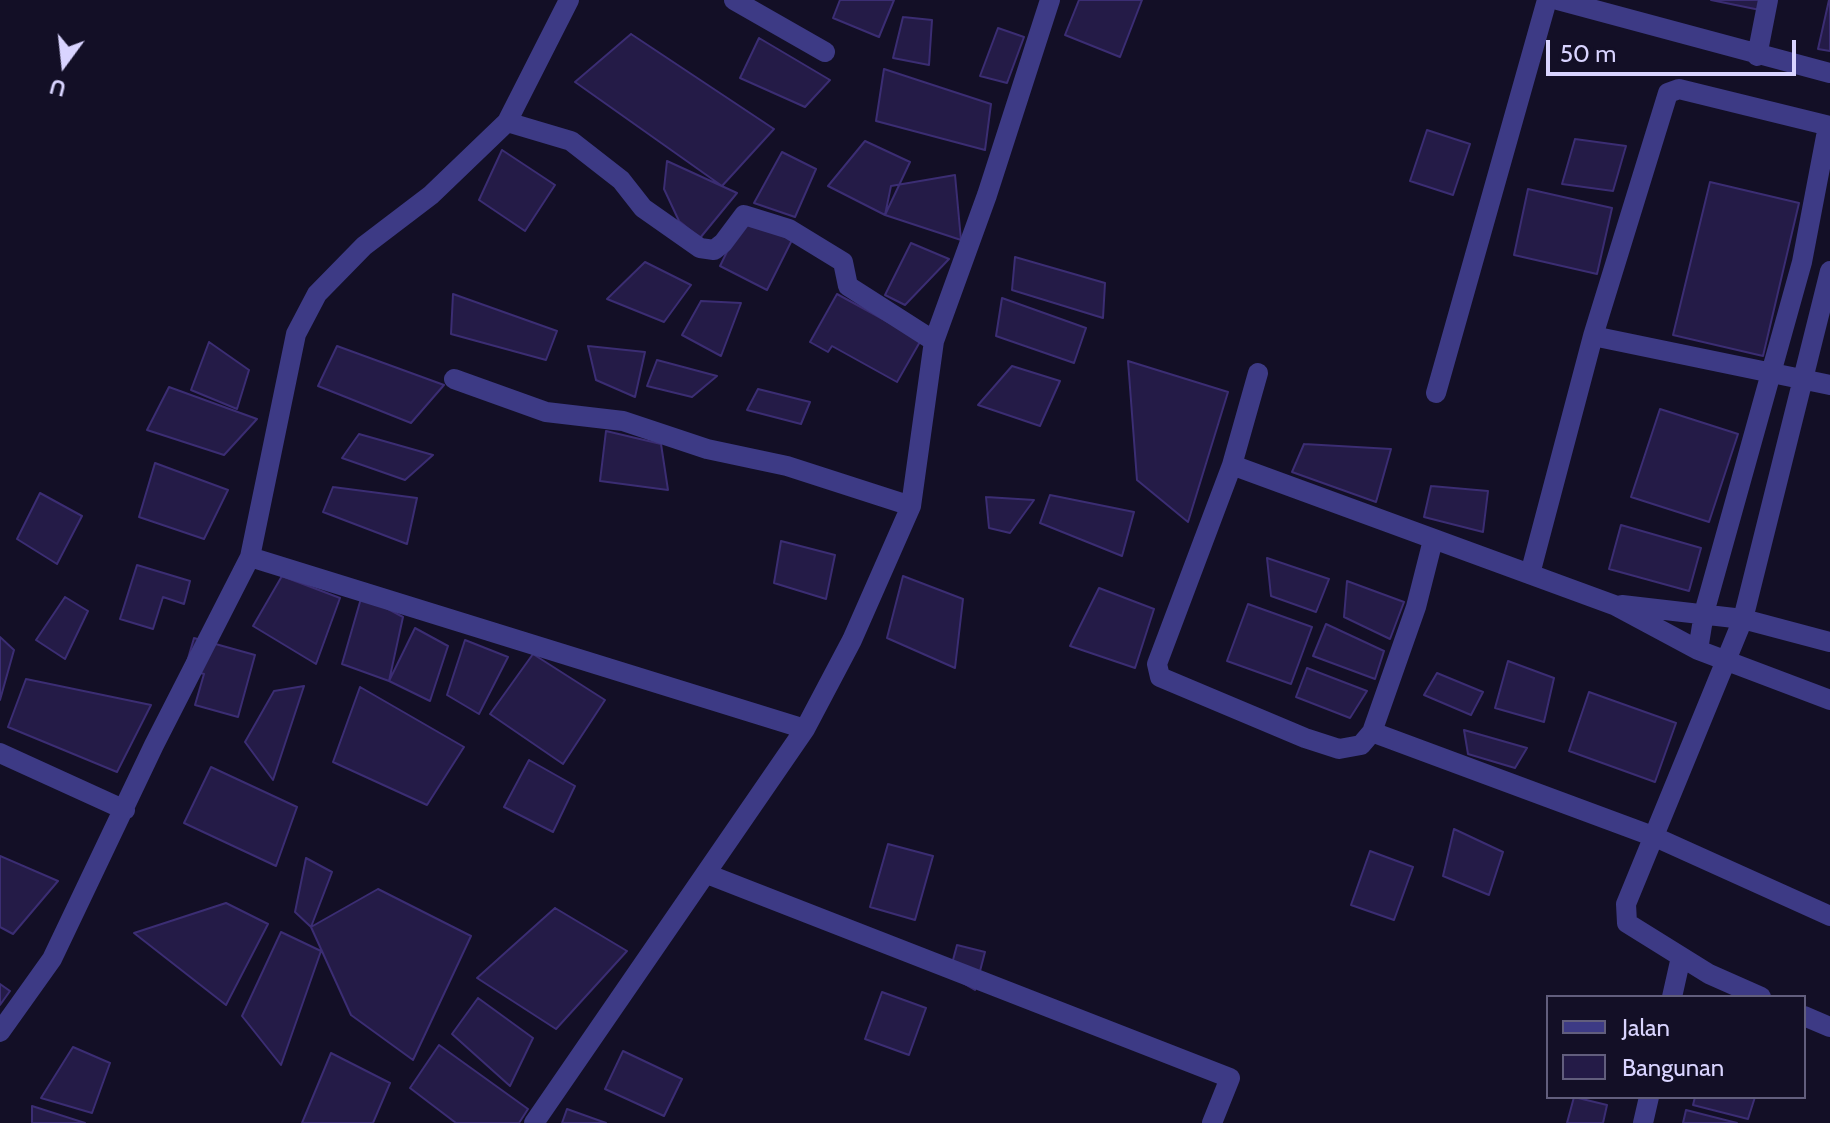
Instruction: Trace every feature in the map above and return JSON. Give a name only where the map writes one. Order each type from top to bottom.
[{"type":"street","points":[[0,1032],[52,959],[154,745],[250,557],[274,426],[296,334],[317,294],[364,246],[431,195],[507,122],[569,0]]},
{"type":"street","points":[[734,0],[825,52]]},
{"type":"street","points":[[534,1123],[805,729],[852,640],[911,506],[934,341],[987,195],[1050,0]]},
{"type":"street","points":[[1436,393],[1547,0]]},
{"type":"street","points":[[1558,0],[1757,56],[1830,73]]},
{"type":"street","points":[[1757,56],[1768,0]]},
{"type":"street","points":[[1530,574],[1593,336],[1668,93],[1679,89],[1829,126],[1802,262],[1704,613],[1698,650]]},
{"type":"street","points":[[507,122],[571,141],[621,180],[643,208],[700,248],[714,250],[744,215],[789,229],[843,262],[848,286],[934,341]]},
{"type":"street","points":[[1756,995],[1709,974],[1627,923],[1626,904],[1743,619],[1830,271]]},
{"type":"street","points":[[1593,336],[1830,385]]},
{"type":"street","points":[[1258,373],[1232,465],[1157,664],[1160,677],[1339,749],[1361,745],[1372,732],[1416,607],[1433,540]]},
{"type":"street","points":[[454,379],[546,412],[623,421],[707,449],[787,466],[911,506]]},
{"type":"street","points":[[1232,465],[1614,605],[1698,650],[1830,700]]},
{"type":"street","points":[[250,557],[805,729]]},
{"type":"street","points":[[1614,605],[1743,619],[1830,642]]},
{"type":"street","points":[[1372,732],[1655,837],[1830,916]]},
{"type":"street","points":[[0,753],[125,810]]},
{"type":"street","points":[[707,874],[1230,1078],[1212,1123]]},
{"type":"street","points":[[1672,995],[1681,957]]},
{"type":"street","points":[[1806,1017],[1830,1027]]},
{"type":"street","points":[[1643,1123],[1649,1099]]},
{"type":"building","points":[[840,0],[894,0],[879,37],[833,18]]},
{"type":"building","points":[[1079,0],[1142,0],[1120,57],[1065,35]]},
{"type":"building","points":[[1711,0],[1767,0],[1765,11]]},
{"type":"building","points":[[1830,0],[1830,51],[1818,49]]},
{"type":"building","points":[[903,17],[932,20],[929,65],[893,58]]},
{"type":"building","points":[[998,28],[1024,37],[1007,83],[980,76]]},
{"type":"building","points":[[631,34],[774,129],[722,186],[575,82]]},
{"type":"building","points":[[759,38],[830,80],[805,107],[740,78]]},
{"type":"building","points":[[884,69],[991,104],[985,150],[876,121]]},
{"type":"building","points":[[1427,130],[1470,144],[1453,195],[1410,181]]},
{"type":"building","points":[[1575,139],[1626,146],[1613,191],[1562,184]]},
{"type":"building","points":[[865,141],[910,162],[885,215],[828,186]]},
{"type":"building","points":[[502,150],[555,185],[525,231],[479,200]]},
{"type":"building","points":[[782,152],[816,169],[795,217],[754,203]]},
{"type":"building","points":[[667,161],[737,193],[700,238],[679,221],[664,189]]},
{"type":"building","points":[[955,175],[961,240],[885,215],[891,186]]},
{"type":"building","points":[[1710,182],[1799,203],[1763,356],[1673,335]]},
{"type":"building","points":[[1528,189],[1612,208],[1597,274],[1514,255]]},
{"type":"building","points":[[744,217],[792,240],[767,290],[720,266]]},
{"type":"building","points":[[911,243],[949,259],[905,305],[885,295]]},
{"type":"building","points":[[1015,257],[1105,283],[1103,318],[1012,290]]},
{"type":"building","points":[[645,262],[691,285],[664,322],[607,299]]},
{"type":"building","points":[[453,294],[557,331],[546,360],[451,334]]},
{"type":"building","points":[[837,294],[921,340],[897,382],[832,346],[828,352],[810,342]]},
{"type":"building","points":[[1002,298],[1086,328],[1074,363],[996,336]]},
{"type":"building","points":[[701,301],[741,303],[721,356],[682,335]]},
{"type":"building","points":[[209,342],[249,370],[237,409],[191,390]]},
{"type":"building","points":[[337,346],[444,385],[411,423],[318,386]]},
{"type":"building","points":[[588,346],[645,352],[635,397],[596,380]]},
{"type":"building","points":[[657,360],[717,376],[692,397],[647,386]]},
{"type":"building","points":[[1128,361],[1228,392],[1188,522],[1137,480]]},
{"type":"building","points":[[1012,366],[1060,381],[1040,426],[978,405]]},
{"type":"building","points":[[169,387],[257,419],[224,455],[147,430]]},
{"type":"building","points":[[758,389],[810,402],[801,424],[747,410]]},
{"type":"building","points":[[1660,409],[1738,434],[1709,522],[1631,497]]},
{"type":"building","points":[[606,431],[661,444],[668,490],[600,481]]},
{"type":"building","points":[[359,434],[433,455],[405,480],[342,458]]},
{"type":"building","points":[[1304,444],[1391,449],[1376,502],[1292,472]]},
{"type":"building","points":[[155,463],[228,490],[204,539],[139,517]]},
{"type":"building","points":[[1431,486],[1488,491],[1483,532],[1424,517]]},
{"type":"building","points":[[333,487],[417,498],[407,544],[323,512]]},
{"type":"building","points":[[40,493],[82,516],[57,564],[17,539]]},
{"type":"building","points":[[1050,495],[1134,512],[1122,556],[1040,523]]},
{"type":"building","points":[[986,497],[1034,500],[1010,533],[989,528]]},
{"type":"building","points":[[1621,525],[1701,548],[1689,591],[1609,569]]},
{"type":"building","points":[[781,541],[835,555],[826,599],[774,583]]},
{"type":"building","points":[[1267,558],[1329,579],[1316,612],[1271,596]]},
{"type":"building","points":[[137,565],[190,581],[184,604],[163,597],[153,629],[120,619]]},
{"type":"building","points":[[282,576],[340,598],[316,664],[253,626]]},
{"type":"building","points":[[903,576],[963,599],[955,668],[887,638]]},
{"type":"building","points":[[1347,581],[1404,602],[1390,639],[1344,617]]},
{"type":"building","points":[[1099,588],[1154,609],[1135,668],[1070,646]]},
{"type":"building","points":[[362,595],[403,617],[389,681],[342,664]]},
{"type":"building","points":[[65,597],[88,611],[65,659],[36,640]]},
{"type":"building","points":[[1248,604],[1312,627],[1291,684],[1227,661]]},
{"type":"building","points":[[1326,624],[1384,651],[1375,679],[1313,656]]},
{"type":"building","points":[[415,628],[448,646],[430,701],[389,681]]},
{"type":"building","points":[[0,637],[14,650],[0,700]]},
{"type":"building","points":[[194,638],[255,655],[238,717],[195,705],[204,674],[185,669]]},
{"type":"building","points":[[465,640],[508,657],[479,714],[447,695]]},
{"type":"building","points":[[533,654],[605,700],[563,764],[490,714]]},
{"type":"building","points":[[1508,661],[1554,678],[1544,722],[1495,708]]},
{"type":"building","points":[[1307,668],[1367,691],[1350,718],[1296,697]]},
{"type":"building","points":[[1437,673],[1483,692],[1471,715],[1424,695]]},
{"type":"building","points":[[26,679],[151,705],[117,772],[8,727]]},
{"type":"building","points":[[304,686],[273,780],[245,742],[274,691]]},
{"type":"building","points":[[360,687],[464,747],[427,805],[333,762]]},
{"type":"building","points":[[1589,692],[1676,723],[1655,782],[1569,751]]},
{"type":"building","points":[[1464,730],[1527,748],[1515,768],[1468,754]]},
{"type":"building","points":[[529,760],[575,786],[553,832],[504,807]]},
{"type":"building","points":[[211,767],[297,807],[276,866],[184,823]]},
{"type":"building","points":[[1454,829],[1503,852],[1489,895],[1443,876]]},
{"type":"building","points":[[888,844],[933,856],[915,920],[870,907]]},
{"type":"building","points":[[1370,851],[1413,867],[1394,920],[1351,905]]},
{"type":"building","points":[[0,856],[58,881],[13,934],[0,927]]},
{"type":"building","points":[[306,858],[332,872],[311,927],[295,912]]},
{"type":"building","points":[[378,889],[471,936],[413,1060],[351,1015],[311,927]]},
{"type":"building","points":[[226,903],[268,924],[226,1005],[134,933]]},
{"type":"building","points":[[555,908],[627,951],[556,1029],[477,978]]},
{"type":"building","points":[[281,932],[321,951],[281,1065],[242,1016]]},
{"type":"building","points":[[957,945],[985,952],[975,990],[949,975]]},
{"type":"building","points":[[0,984],[10,991],[0,1005]]},
{"type":"building","points":[[882,992],[926,1008],[909,1055],[865,1039]]},
{"type":"building","points":[[478,998],[533,1038],[510,1086],[452,1034]]},
{"type":"building","points":[[439,1045],[528,1109],[519,1123],[456,1123],[410,1088]]},
{"type":"building","points":[[73,1047],[110,1063],[92,1113],[41,1098]]},
{"type":"building","points":[[623,1051],[682,1079],[664,1116],[605,1089]]},
{"type":"building","points":[[331,1053],[390,1083],[373,1123],[302,1123]]},
{"type":"building","points":[[1573,1099],[1607,1105],[1603,1123],[1567,1123]]},
{"type":"building","points":[[1694,1099],[1754,1099],[1748,1119],[1693,1105]]},
{"type":"building","points":[[32,1106],[85,1123],[32,1123]]},
{"type":"building","points":[[567,1109],[606,1123],[562,1123]]},
{"type":"building","points":[[1686,1110],[1737,1123],[1683,1123]]}]
